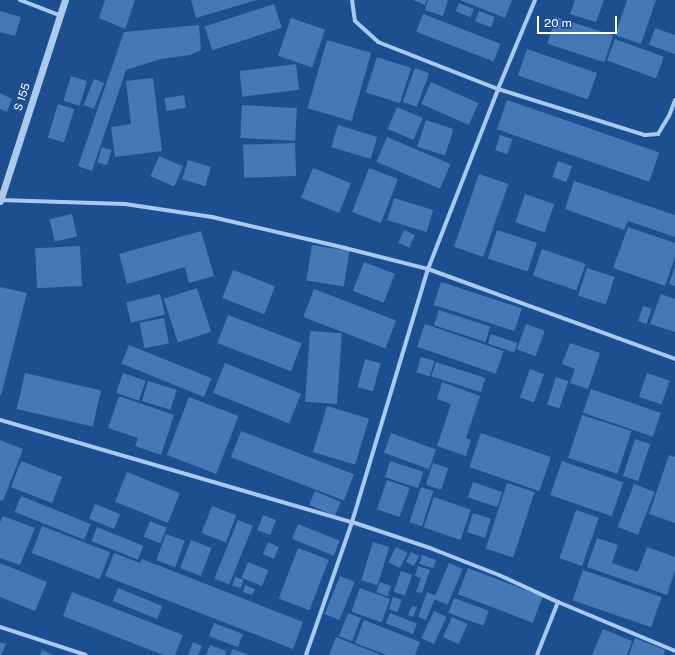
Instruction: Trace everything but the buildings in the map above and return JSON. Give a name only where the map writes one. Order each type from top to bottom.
[{"type":"street","points":[[20,0],[59,14]]},
{"type":"street","name":"S 155","points":[[0,200],[59,14],[65,0]]},
{"type":"street","points":[[352,0],[356,21],[378,42],[498,89],[645,135],[658,134],[669,116],[675,100]]},
{"type":"street","points":[[306,655],[352,522],[428,269],[498,89],[536,0]]},
{"type":"street","points":[[0,200],[125,204],[212,217],[428,269],[675,359]]},
{"type":"street","points":[[0,420],[352,522],[471,564],[675,651]]},
{"type":"street","points":[[537,655],[558,602]]},
{"type":"street","points":[[0,627],[86,655]]}]
